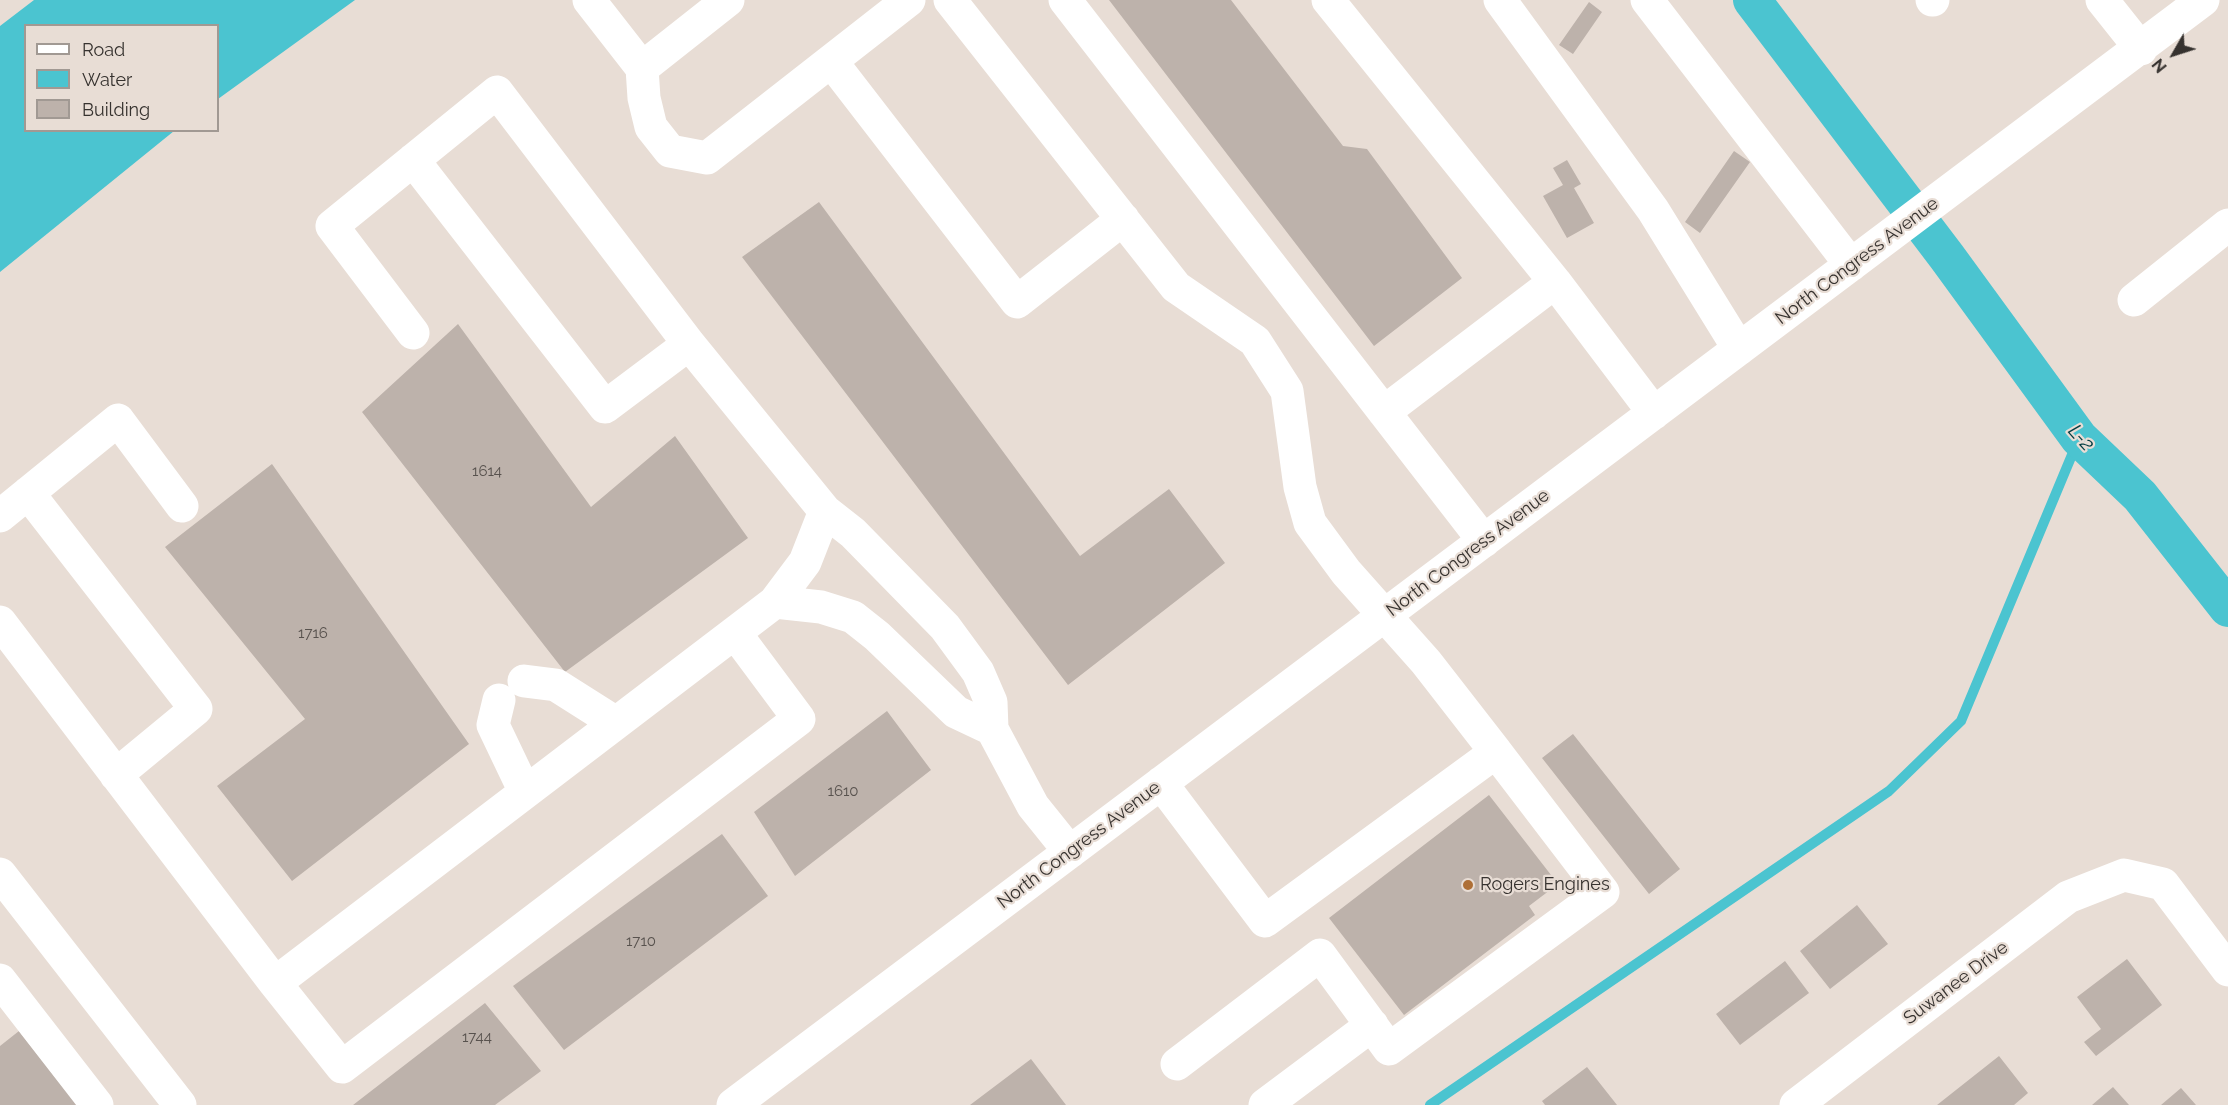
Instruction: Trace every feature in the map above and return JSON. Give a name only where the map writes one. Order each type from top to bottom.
[{"type":"street","points":[[590,0],[642,68],[644,98],[651,127],[670,151],[706,158],[909,0]]},
{"type":"street","points":[[642,68],[728,0]]},
{"type":"street","points":[[950,0],[1176,287],[1255,341],[1287,391],[1300,488],[1310,523],[1385,616],[1426,662],[1603,892],[1389,1049],[1320,955],[1177,1064]]},
{"type":"street","points":[[1065,0],[1484,541]]},
{"type":"street","points":[[1328,0],[1555,282],[1654,413]]},
{"type":"street","points":[[1500,0],[1653,210],[1738,349]]},
{"type":"street","points":[[1647,0],[1853,263]]},
{"type":"street","points":[[2102,0],[2140,49]]},
{"type":"street","name":"North Congress Avenue","points":[[733,1105],[2203,0]]},
{"type":"street","points":[[831,61],[1017,302],[1123,219]]},
{"type":"street","points":[[413,333],[332,226],[498,92],[689,344],[825,511],[854,533],[945,627],[978,672],[990,702],[992,729],[1033,806],[1070,852]]},
{"type":"street","points":[[413,160],[605,407],[689,344]]},
{"type":"street","points":[[2134,300],[2228,225]]},
{"type":"street","points":[[1384,412],[1555,282]]},
{"type":"street","points":[[0,516],[118,420],[182,506]]},
{"type":"street","points":[[28,493],[196,709],[116,775]]},
{"type":"street","points":[[275,983],[775,602],[805,562],[825,511]]},
{"type":"street","points":[[775,602],[821,607],[853,617],[877,636],[956,712],[992,729]]},
{"type":"street","points":[[0,622],[275,983],[342,1067],[799,719],[735,633]]},
{"type":"street","points":[[525,792],[493,725],[512,691],[556,685],[616,723]]},
{"type":"street","points":[[1161,783],[1265,921],[1496,752]]},
{"type":"street","points":[[0,874],[180,1105]]},
{"type":"street","name":"Suwanee Drive","points":[[1796,1105],[2068,897],[2124,874],[2163,884],[2228,970]]},
{"type":"street","points":[[0,980],[97,1105]]},
{"type":"street","points":[[1265,1105],[1372,1026]]},
{"type":"water","points":[[34,0],[355,0],[219,98],[219,24],[24,24],[24,132],[173,132],[0,272],[0,26]]},
{"type":"building","points":[[1109,0],[1231,0],[1343,146],[1367,149],[1462,278],[1374,346]]},
{"type":"building","points":[[1589,2],[1602,12],[1573,54],[1559,45]]},
{"type":"building","points":[[1734,151],[1750,162],[1700,233],[1685,222]]},
{"type":"building","points":[[1567,160],[1581,184],[1574,188],[1594,223],[1567,238],[1543,196],[1563,185],[1553,168]]},
{"type":"building","points":[[819,202],[1080,556],[1169,489],[1225,563],[1068,685],[742,257]]},
{"type":"building","points":[[458,324],[591,507],[675,436],[748,538],[565,672],[362,412]]},
{"type":"building","points":[[272,464],[469,744],[292,881],[217,786],[305,719],[165,547]]},
{"type":"building","points":[[887,711],[931,770],[795,876],[754,812]]},
{"type":"building","points":[[1573,734],[1680,869],[1649,894],[1542,758]]},
{"type":"building","points":[[1489,795],[1558,884],[1529,906],[1535,915],[1404,1015],[1329,918]]},
{"type":"building","points":[[722,834],[768,896],[564,1050],[513,986]]},
{"type":"building","points":[[1857,905],[1888,944],[1830,989],[1800,951]]},
{"type":"building","points":[[2127,959],[2162,1005],[2096,1056],[2084,1042],[2101,1029],[2077,997]]},
{"type":"building","points":[[1785,961],[1809,993],[1740,1045],[1716,1014]]},
{"type":"building","points":[[485,1003],[541,1071],[495,1105],[353,1105]]},
{"type":"building","points":[[19,1031],[77,1105],[0,1105],[0,1046]]},
{"type":"building","points":[[1999,1056],[2028,1093],[2014,1105],[1937,1105]]},
{"type":"building","points":[[1031,1059],[1066,1105],[970,1105]]},
{"type":"building","points":[[1587,1067],[1617,1105],[1545,1105],[1542,1101]]},
{"type":"building","points":[[2113,1087],[2129,1105],[2092,1105]]},
{"type":"building","points":[[2181,1088],[2196,1105],[2161,1105]]},
{"type":"waterway","name":"L-2","points":[[1752,0],[1947,257],[2079,438],[2140,496],[2228,608]]},
{"type":"waterway","points":[[1430,1105],[1889,791],[1961,721],[2079,438]]},
{"type":"place","name":"Rogers Engines","points":[[1468,885]]}]
